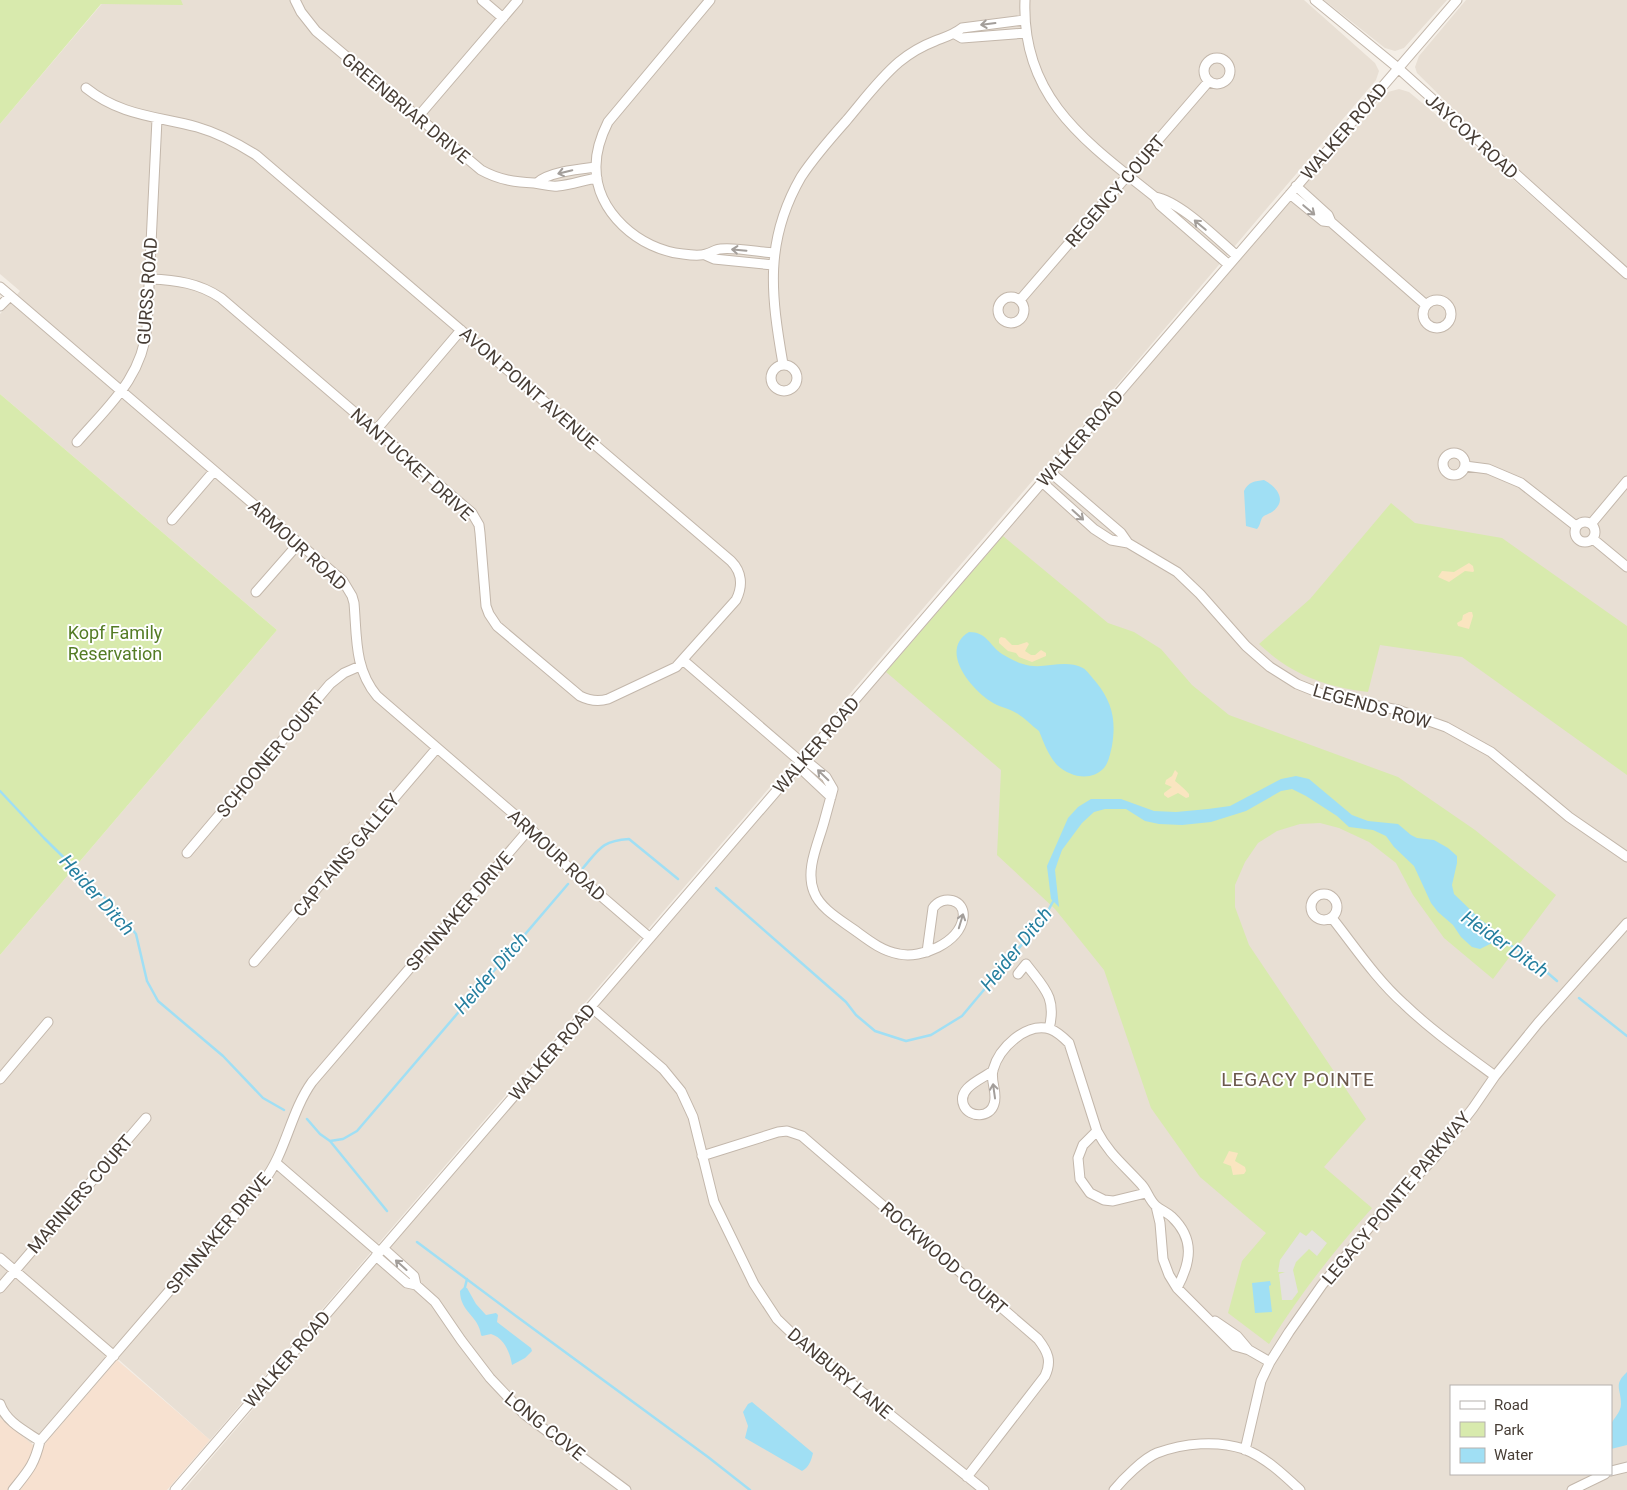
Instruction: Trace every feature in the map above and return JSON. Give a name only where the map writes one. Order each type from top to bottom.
[{"type":"street","name":"GREENBRIAR DRIVE","points":[[295,0],[301,12],[316,31],[474,166],[488,174],[513,182],[537,183],[544,186],[558,186],[597,178]]},
{"type":"street","points":[[482,0],[503,18]]},
{"type":"street","points":[[417,118],[518,0]]},
{"type":"street","points":[[710,0],[608,122],[598,149],[597,178],[607,206],[615,218],[647,243],[664,250],[683,254],[705,255],[714,260],[773,265]]},
{"type":"street","points":[[1025,0],[1024,20],[1034,66],[1054,104],[1072,126],[1128,175],[1155,196],[1166,199],[1180,208],[1237,256]]},
{"type":"street","name":"JAYCOX ROAD","points":[[1315,0],[1398,68],[1627,274]]},
{"type":"street","name":"WALKER ROAD","points":[[175,1490],[1458,0]]},
{"type":"street","points":[[783,364],[773,300],[774,254],[780,228],[793,194],[806,170],[880,81],[899,62],[922,46],[955,34],[962,28],[1024,20]]},
{"type":"street","points":[[955,34],[962,38],[1026,33]]},
{"type":"street","name":"REGENCY COURT","points":[[1020,300],[1209,82]]},
{"type":"street","name":"AVON POINT AVENUE","points":[[86,88],[103,101],[123,110],[214,133],[256,155],[735,565],[741,579],[739,594],[736,600],[684,661]]},
{"type":"street","name":"GURSS ROAD","points":[[77,442],[134,373],[144,349],[150,279],[157,119]]},
{"type":"street","name":"GREENBRIAR DRIVE","points":[[537,183],[542,178],[596,167]]},
{"type":"street","points":[[1293,190],[1328,215],[1331,222],[1426,304]]},
{"type":"street","points":[[1155,196],[1160,205],[1229,265]]},
{"type":"street","points":[[705,255],[719,248],[774,254]]},
{"type":"street","name":"NANTUCKET DRIVE","points":[[150,279],[183,282],[199,286],[214,293],[376,430],[475,517],[480,533],[486,606],[489,614],[498,626],[580,696],[594,701],[608,698],[671,670],[684,661]]},
{"type":"street","name":"ARMOUR ROAD","points":[[0,287],[343,581],[352,596],[360,666],[366,682],[377,696],[530,828],[572,870],[650,938]]},
{"type":"street","points":[[0,306],[10,296]]},
{"type":"street","points":[[376,430],[461,330]]},
{"type":"street","points":[[1465,466],[1488,469],[1521,483],[1576,526]]},
{"type":"street","points":[[172,520],[214,471]]},
{"type":"street","name":"LEGENDS ROW","points":[[1050,472],[1121,533],[1128,542],[1177,572],[1200,594],[1246,646],[1270,668],[1297,684],[1327,696],[1398,710],[1446,727],[1490,752],[1569,817],[1627,858]]},
{"type":"street","points":[[1591,524],[1627,481]]},
{"type":"street","name":"LEGENDS ROW","points":[[1042,482],[1094,529],[1111,540],[1128,542]]},
{"type":"street","points":[[1585,522],[1591,524],[1595,533],[1593,539],[1587,542],[1577,539],[1574,533],[1576,526],[1585,522]]},
{"type":"street","points":[[1593,539],[1627,567]]},
{"type":"street","points":[[256,592],[299,543]]},
{"type":"street","points":[[684,661],[801,762],[830,783],[833,789],[812,865],[811,879],[814,894],[822,905],[837,918],[887,951],[914,956],[927,952],[940,947],[959,927],[964,917],[956,902],[943,900],[932,908],[927,952]]},
{"type":"street","name":"SCHOONER COURT","points":[[187,853],[330,684],[344,673],[360,666]]},
{"type":"street","name":"CAPTAINS GALLEY","points":[[254,962],[437,748]]},
{"type":"street","name":"SPINNAKER DRIVE","points":[[40,1441],[263,1182],[276,1164],[295,1111],[312,1082],[530,828]]},
{"type":"street","points":[[1332,918],[1376,975],[1402,1003],[1427,1025],[1495,1076]]},
{"type":"street","name":"LEGACY POINTE PARKWAY","points":[[1245,1450],[1262,1381],[1270,1362],[1288,1332],[1322,1285],[1372,1224],[1436,1156],[1495,1076],[1538,1023],[1627,923]]},
{"type":"street","points":[[1018,974],[1026,964],[1046,990],[1052,1005],[1049,1029]]},
{"type":"street","name":"DANBURY LANE","points":[[591,1007],[663,1069],[676,1083],[686,1099],[694,1117],[714,1202],[754,1284],[777,1319],[806,1347],[984,1490]]},
{"type":"street","points":[[0,1079],[48,1022]]},
{"type":"street","points":[[992,1071],[970,1085],[964,1093],[962,1098],[965,1107],[972,1113],[981,1115],[990,1111],[993,1107],[995,1098],[992,1071],[997,1059],[1006,1047],[1020,1035],[1033,1028],[1049,1029],[1061,1035],[1069,1043],[1096,1130],[1112,1155],[1143,1186],[1156,1206],[1172,1217],[1187,1238],[1189,1248],[1188,1259],[1186,1270],[1178,1288]]},
{"type":"street","name":"MARINERS COURT","points":[[0,1288],[146,1118]]},
{"type":"street","points":[[1096,1130],[1083,1145],[1078,1158],[1080,1179],[1090,1192],[1104,1200],[1113,1201],[1146,1193]]},
{"type":"street","name":"ROCKWOOD COURT","points":[[702,1156],[778,1132],[787,1131],[802,1136],[1038,1339],[1048,1355],[1049,1362],[1045,1376],[967,1477]]},
{"type":"street","name":"LONG COVE","points":[[276,1164],[379,1252],[414,1276],[416,1285],[435,1302],[460,1340],[490,1378],[524,1414],[626,1490]]},
{"type":"street","points":[[1156,1206],[1163,1259],[1169,1275],[1178,1288],[1208,1318],[1238,1336],[1249,1350],[1270,1362]]},
{"type":"street","points":[[0,1258],[114,1356]]},
{"type":"street","points":[[0,1404],[2,1411],[11,1421],[40,1441],[35,1462],[13,1490]]},
{"type":"street","points":[[1114,1490],[1123,1478],[1156,1454],[1189,1444],[1210,1444],[1245,1450],[1259,1457],[1300,1490]]},
{"type":"street","points":[[1612,1471],[1627,1467]]},
{"type":"street","points":[[1572,1490],[1603,1475]]},
{"type":"shaded area","points":[[105,0],[1304,0],[1375,63],[1379,71],[1376,80],[1042,473],[1040,472],[210,1440],[110,1352],[31,1444],[0,1418],[0,955],[277,630],[0,394],[0,314],[20,291],[0,274],[0,124]]},
{"type":"shaded area","points":[[1324,0],[1447,0],[1404,48],[1395,51],[1385,48]]},
{"type":"shaded area","points":[[1466,0],[1627,0],[1627,269],[1510,165],[1417,73],[1415,67],[1419,56]]},
{"type":"shaded area","points":[[1399,89],[1409,92],[1498,166],[1589,247],[1592,244],[1627,274],[1627,1490],[184,1490],[323,1327],[318,1322],[410,1216],[414,1219],[701,887],[698,882],[1101,414],[1105,417],[1278,216],[1274,213],[1345,130],[1350,135],[1388,92]]},
{"type":"shaded area","points":[[1312,1230],[1327,1243],[1317,1256],[1309,1249],[1296,1262],[1293,1270],[1298,1292],[1292,1300],[1282,1300],[1279,1274],[1285,1272],[1278,1272],[1280,1260],[1300,1232],[1306,1236]]},
{"type":"shaded area","points":[[117,1360],[210,1440],[167,1490],[0,1490],[0,1418],[33,1445],[34,1450],[41,1451],[47,1441]]},
{"type":"green space","points":[[0,0],[181,0],[183,5],[101,4],[0,124]]},
{"type":"green space","name":"Kopf Family Reservation","points":[[0,394],[277,630],[0,955]]},
{"type":"green space","points":[[1391,503],[1415,523],[1502,538],[1627,626],[1627,775],[1462,657],[1380,645],[1368,692],[1337,686],[1309,677],[1284,664],[1259,644],[1310,599]]},
{"type":"green space","points":[[1003,536],[1108,623],[1134,632],[1161,649],[1192,685],[1229,715],[1398,777],[1475,830],[1556,895],[1493,979],[1444,938],[1413,895],[1396,863],[1369,842],[1339,828],[1320,823],[1300,824],[1277,831],[1258,843],[1245,862],[1235,885],[1235,907],[1249,945],[1366,1119],[1324,1167],[1372,1208],[1344,1240],[1292,1308],[1269,1344],[1228,1313],[1242,1261],[1266,1233],[1200,1177],[1151,1108],[1104,970],[1055,909],[997,855],[1001,770],[886,672]]},
{"type":"sand","points":[[1469,563],[1473,566],[1473,572],[1465,571],[1449,582],[1438,577],[1442,571],[1454,572]]},
{"type":"sand","points":[[1472,612],[1473,616],[1469,629],[1458,626],[1457,623],[1462,620],[1463,615]]},
{"type":"sand","points":[[1001,637],[1005,638],[1012,645],[1027,642],[1029,644],[1025,651],[1035,655],[1041,650],[1046,653],[1046,656],[1032,662],[1019,657],[1016,653],[1008,651],[999,643]]},
{"type":"sand","points":[[1175,770],[1178,773],[1175,781],[1189,794],[1189,797],[1186,798],[1178,793],[1168,798],[1164,795],[1172,787],[1165,784],[1166,780],[1172,776]]},
{"type":"sand","points":[[1229,1151],[1238,1153],[1235,1161],[1245,1167],[1246,1171],[1244,1174],[1233,1175],[1231,1166],[1223,1163]]},
{"type":"water","points":[[1264,480],[1273,486],[1280,499],[1277,508],[1261,519],[1257,529],[1246,526],[1244,491],[1252,482]]},
{"type":"water","points":[[969,632],[980,634],[1002,654],[1020,663],[1030,666],[1068,664],[1076,665],[1087,671],[1102,690],[1112,712],[1114,728],[1112,746],[1104,768],[1093,775],[1087,776],[1074,775],[1062,769],[1046,749],[1039,731],[1018,714],[990,701],[974,687],[961,668],[957,658],[960,640]]},
{"type":"water","points":[[1296,776],[1309,779],[1352,815],[1368,821],[1398,824],[1417,838],[1434,840],[1448,848],[1457,856],[1452,885],[1454,894],[1481,920],[1499,933],[1500,939],[1480,949],[1472,947],[1431,903],[1414,866],[1394,847],[1386,836],[1373,830],[1349,827],[1337,816],[1292,789],[1281,791],[1246,811],[1211,822],[1182,825],[1159,824],[1145,821],[1126,809],[1105,809],[1094,812],[1082,823],[1062,850],[1055,870],[1059,907],[1051,899],[1047,866],[1068,818],[1078,807],[1091,799],[1121,799],[1154,811],[1176,812],[1208,809],[1230,806],[1281,779]]},
{"type":"water","points":[[1270,1281],[1272,1312],[1255,1313],[1252,1283]]},
{"type":"water","points":[[464,1287],[467,1288],[476,1304],[486,1315],[496,1313],[498,1315],[497,1322],[531,1348],[532,1351],[525,1358],[512,1365],[510,1355],[503,1342],[491,1334],[481,1335],[477,1323],[463,1304],[460,1291]]},
{"type":"water","points":[[1627,1372],[1627,1445],[1612,1449],[1612,1422],[1621,1407],[1619,1384]]},
{"type":"water","points":[[752,1402],[813,1453],[809,1463],[802,1471],[745,1438],[748,1426],[743,1412],[748,1404]]},
{"type":"waterway","name":"Heider Ditch","points":[[0,791],[44,838],[116,909],[136,934],[147,981],[158,1001],[223,1056],[263,1098],[284,1110]]},
{"type":"waterway","name":"Heider Ditch","points":[[583,868],[602,847],[613,842],[629,839],[678,879]]},
{"type":"waterway","name":"Heider Ditch","points":[[307,1119],[320,1134],[330,1141],[343,1139],[357,1131],[568,884]]},
{"type":"waterway","name":"Heider Ditch","points":[[716,888],[846,1002],[856,1015],[875,1031],[906,1041],[931,1035],[962,1016],[1044,918],[1055,898]]},
{"type":"waterway","name":"Heider Ditch","points":[[1498,938],[1527,955],[1557,981]]},
{"type":"waterway","name":"Heider Ditch","points":[[1579,998],[1627,1036]]},
{"type":"waterway","points":[[330,1141],[387,1211]]},
{"type":"waterway","points":[[417,1242],[750,1490]]},
{"type":"waterway","points":[[465,1287],[467,1279]]},
{"type":"district","name":"LEGACY POINTE","points":[[1298,1079]]}]
